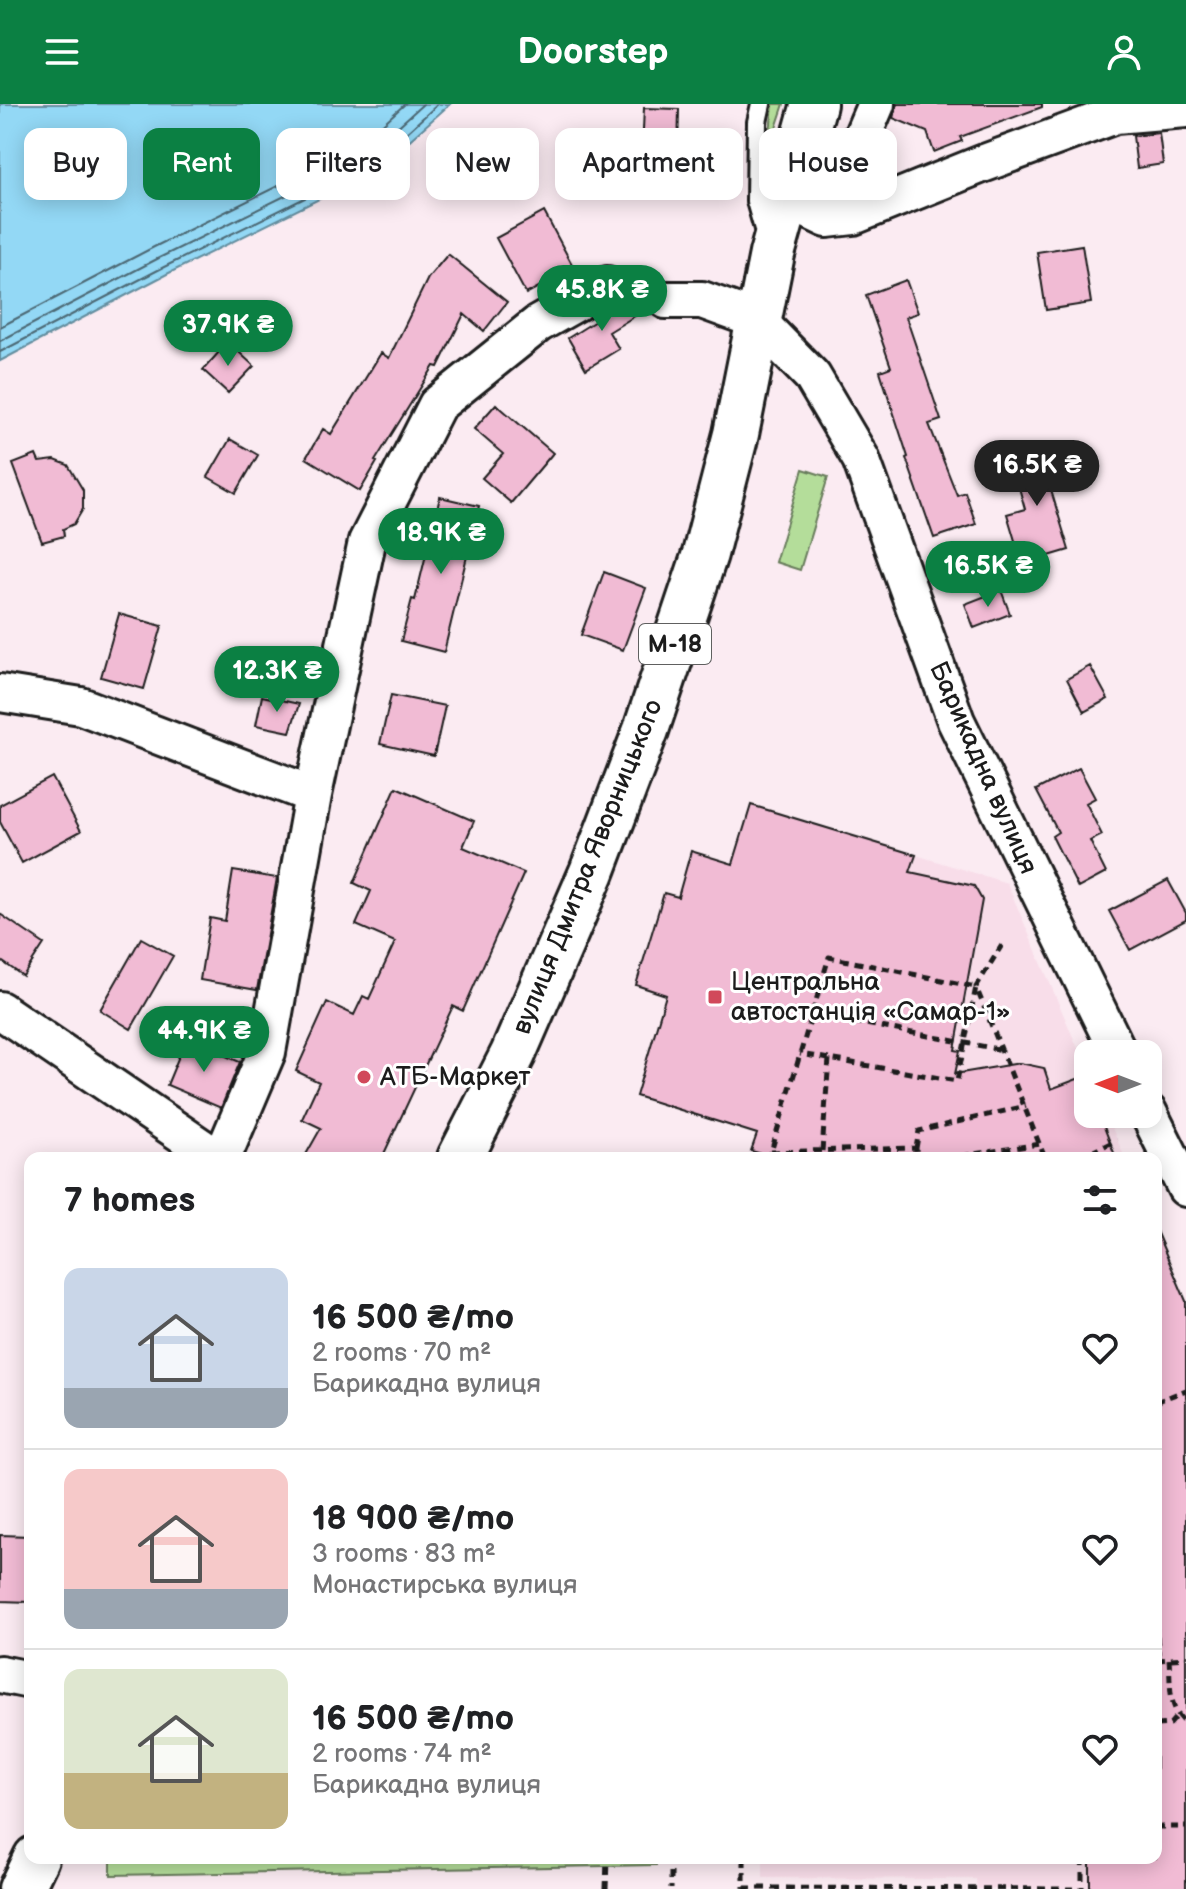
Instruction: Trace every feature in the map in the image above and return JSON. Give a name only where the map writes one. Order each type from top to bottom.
[{"type":"highway","name":"вулиця Дмитра Яворницького","points":[[807,128],[814,104]]},
{"type":"highway","name":"вулиця Дмитра Яворницького","points":[[469,1152],[592,872],[646,730],[705,554],[736,434],[757,320],[785,200]]},
{"type":"highway","points":[[21,1889],[33,1864]]},
{"type":"street","points":[[827,219],[876,104]]},
{"type":"street","points":[[787,200],[827,219],[853,216],[1115,115],[1186,109]]},
{"type":"street","points":[[222,1152],[267,1052],[313,795],[367,542],[437,405],[538,324],[607,285]]},
{"type":"street","points":[[666,300],[702,300],[757,320]]},
{"type":"street","name":"Барикадна вулиця","points":[[757,320],[812,376],[861,459],[956,721],[1112,1040]]},
{"type":"street","points":[[0,693],[81,706],[313,795]]},
{"type":"street","points":[[0,1010],[210,1152]]},
{"type":"street","points":[[1156,1128],[1186,1188]]},
{"type":"street","points":[[0,1674],[24,1679]]},
{"type":"lane","points":[[761,104],[757,122],[756,201],[772,254]]},
{"type":"path","points":[[800,1054],[957,1081],[976,987],[1002,945]]},
{"type":"path","points":[[916,1148],[771,1152],[829,957],[976,987]]},
{"type":"path","points":[[976,987],[1043,1152]]},
{"type":"path","points":[[812,1014],[1003,1050]]},
{"type":"path","points":[[822,1151],[829,1059]]},
{"type":"path","points":[[916,1152],[919,1131],[1026,1106]]},
{"type":"path","points":[[1092,1152],[1117,1140]]},
{"type":"path","points":[[987,1152],[1040,1144]]},
{"type":"path","points":[[1162,1400],[1186,1390]]},
{"type":"path","points":[[1162,1660],[1186,1658]]},
{"type":"path","points":[[1169,1659],[1173,1708],[1186,1723]]},
{"type":"path","points":[[1162,1725],[1170,1724],[1177,1716]]},
{"type":"path","points":[[1162,1827],[1186,1827]]},
{"type":"path","points":[[606,1889],[607,1864]]},
{"type":"path","points":[[671,1864],[671,1889]]},
{"type":"path","points":[[744,1864],[744,1888],[1082,1889],[1082,1864]]},
{"type":"shaded area","points":[[916,855],[1007,883],[1074,1040],[1074,1128],[1112,1128],[1122,1152],[752,1152],[817,933],[905,889]]},
{"type":"shaded area","points":[[1162,1245],[1186,1301],[1186,1889],[977,1889],[976,1879],[763,1878],[763,1864],[1162,1864]]},
{"type":"green space","points":[[773,104],[784,104],[776,128],[770,128]]},
{"type":"green space","points":[[803,469],[828,477],[800,570],[775,562]]},
{"type":"green space","points":[[111,1864],[656,1864],[656,1865],[111,1875]]},
{"type":"water","points":[[0,104],[450,104],[410,140],[410,128],[276,128],[276,200],[317,200],[0,361]]},
{"type":"building","points":[[897,104],[1042,104],[1042,107],[960,137],[962,141],[934,152],[927,132],[893,118]]},
{"type":"building","points":[[644,108],[679,109],[679,128],[643,128]]},
{"type":"building","points":[[1159,133],[1163,164],[1137,168],[1133,136]]},
{"type":"building","points":[[544,212],[574,268],[526,294],[496,238]]},
{"type":"building","points":[[1082,245],[1091,303],[1046,310],[1037,252]]},
{"type":"building","points":[[448,254],[507,302],[484,331],[464,314],[438,367],[434,366],[360,491],[306,458],[323,429],[331,434],[381,353],[389,358],[428,278]]},
{"type":"building","points":[[906,280],[918,313],[906,317],[941,420],[929,424],[957,495],[965,492],[976,524],[934,538],[880,371],[891,367],[866,295]]},
{"type":"building","points":[[626,294],[638,314],[609,332],[619,349],[586,369],[568,338],[600,318],[598,314]]},
{"type":"building","points":[[228,342],[254,366],[228,393],[203,370]]},
{"type":"building","points":[[496,404],[553,453],[511,503],[482,478],[503,454],[474,429]]},
{"type":"building","points":[[230,439],[258,455],[236,493],[208,477]]},
{"type":"building","points":[[1054,447],[1062,473],[1047,477],[1069,550],[1022,564],[1007,514],[1025,509],[1011,459]]},
{"type":"building","points":[[36,455],[39,462],[55,460],[68,465],[83,490],[83,509],[74,524],[63,529],[64,536],[42,542],[13,464]]},
{"type":"building","points":[[440,497],[479,506],[444,652],[401,641],[412,599],[415,600]]},
{"type":"building","points":[[604,572],[646,588],[623,650],[581,635]]},
{"type":"building","points":[[1001,590],[1010,614],[974,628],[965,604]]},
{"type":"building","points":[[119,614],[162,626],[144,689],[101,677]]},
{"type":"building","points":[[1090,666],[1108,699],[1084,712],[1067,679]]},
{"type":"building","points":[[391,695],[445,706],[434,756],[380,744]]},
{"type":"building","points":[[262,696],[299,704],[290,732],[256,725]]},
{"type":"building","points":[[1079,768],[1095,798],[1086,803],[1102,835],[1090,841],[1106,873],[1078,888],[1052,836],[1058,832],[1036,790]]},
{"type":"building","points":[[52,777],[81,831],[22,863],[0,822],[0,805]]},
{"type":"building","points":[[396,787],[474,821],[463,847],[524,873],[463,1011],[453,1006],[385,1152],[307,1152],[321,1128],[302,1119],[319,1082],[296,1071],[327,1002],[354,1015],[363,996],[369,999],[395,942],[356,925],[371,891],[354,883]]},
{"type":"building","points":[[751,805],[916,855],[910,872],[974,886],[982,900],[955,1050],[960,1051],[955,1074],[1020,1063],[1044,1068],[1051,1089],[1074,1080],[1074,1128],[1104,1128],[1114,1152],[755,1152],[751,1151],[757,1134],[636,1096],[666,995],[636,985],[664,893],[678,897],[691,851],[733,864]]},
{"type":"building","points":[[233,871],[277,878],[257,990],[200,980],[210,918],[225,921]]},
{"type":"building","points":[[1168,880],[1186,913],[1186,920],[1130,950],[1109,911]]},
{"type":"building","points":[[0,914],[44,944],[23,976],[0,960]]},
{"type":"building","points":[[141,938],[173,956],[131,1029],[100,1010]]},
{"type":"building","points":[[186,1039],[240,1062],[221,1108],[167,1085]]},
{"type":"building","points":[[1162,1245],[1186,1301],[1186,1889],[1090,1889],[1090,1864],[1162,1864]]},
{"type":"building","points":[[0,1535],[24,1536],[24,1602],[0,1601]]},
{"type":"place","name":"Центральна автостанція «Самар-1»","points":[[715,997]]},
{"type":"place","name":"АТБ-Маркет","points":[[364,1077]]}]
